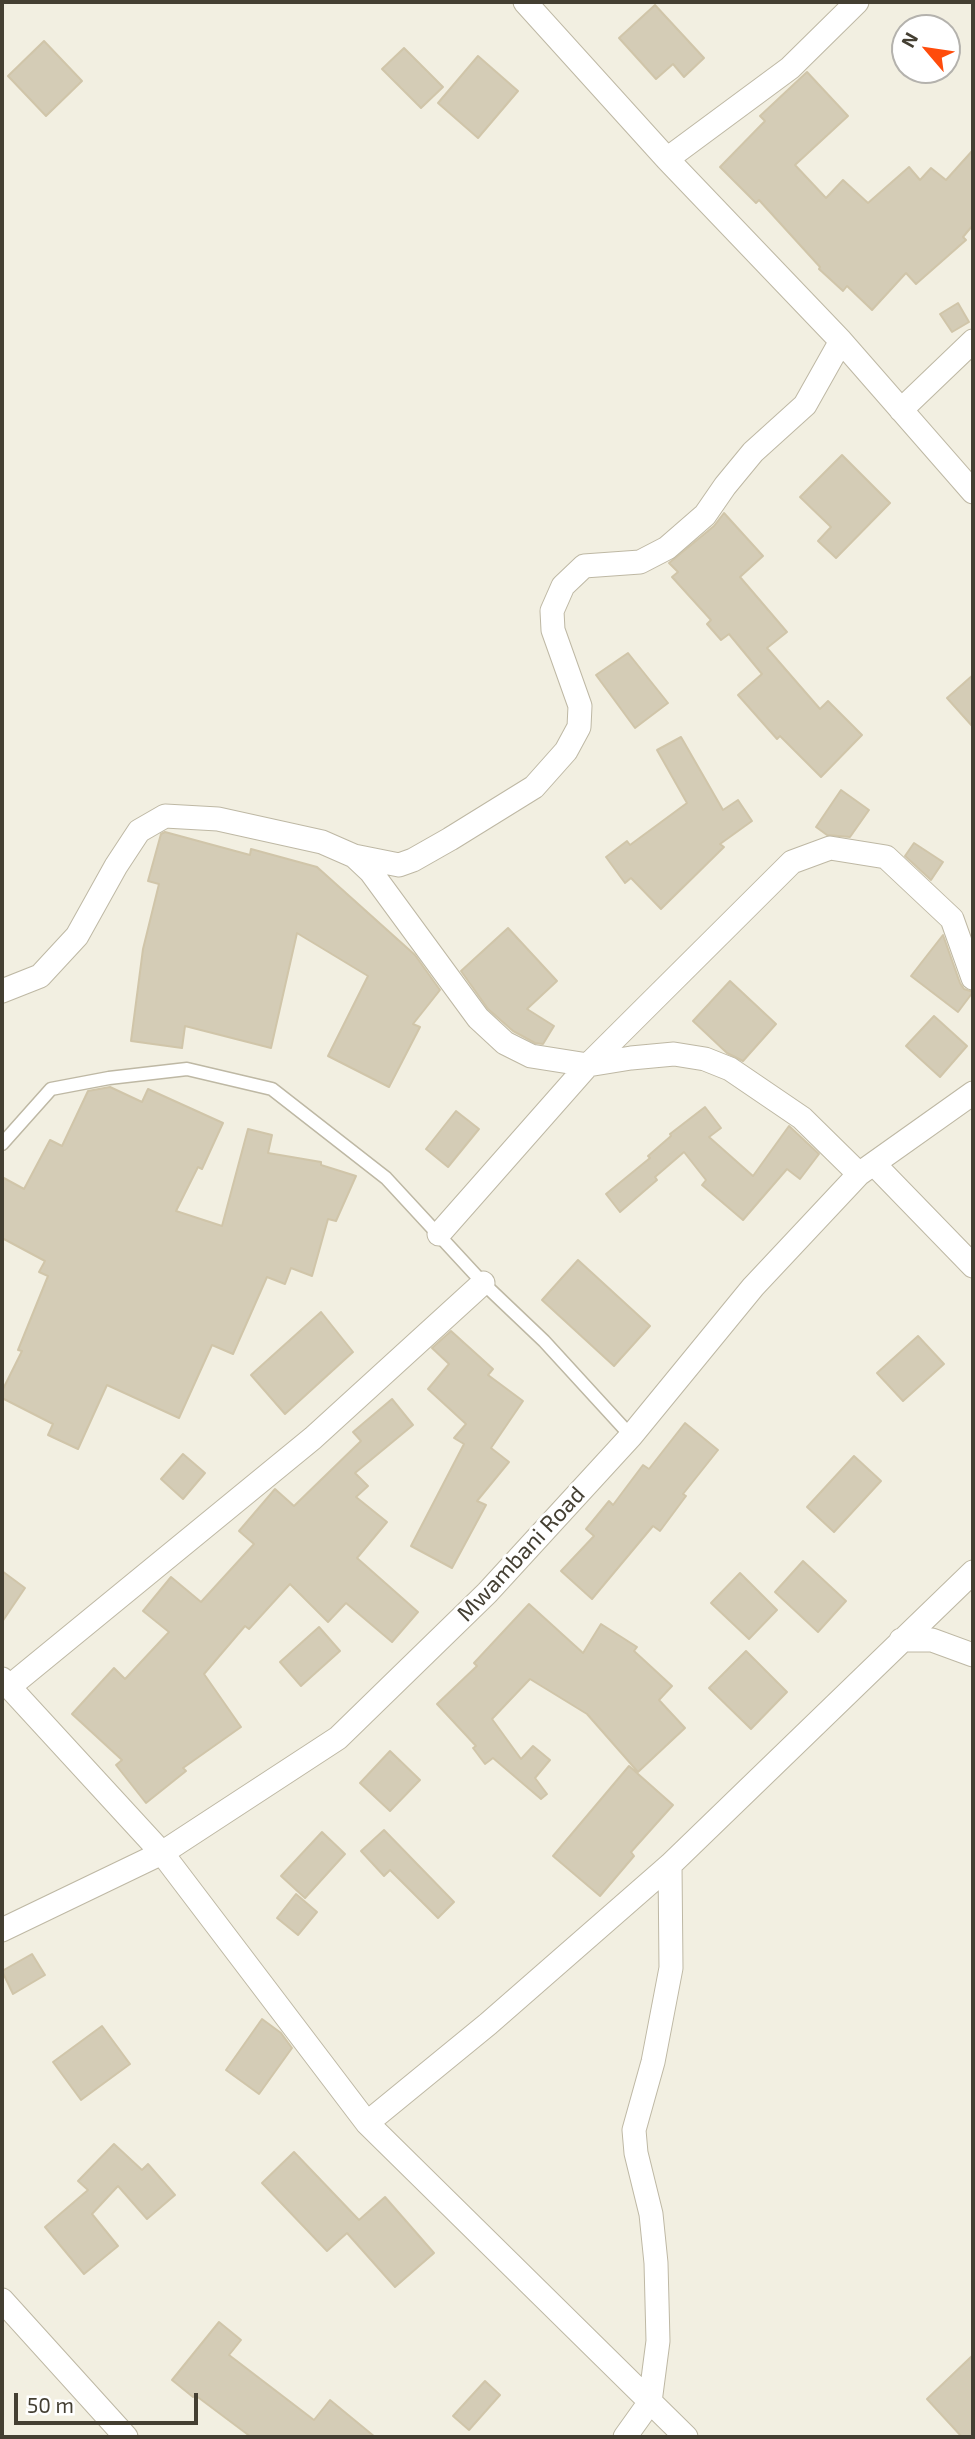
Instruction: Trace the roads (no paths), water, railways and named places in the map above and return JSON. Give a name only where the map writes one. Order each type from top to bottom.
[{"type":"street","points":[[525,2],[667,159],[841,341],[973,492]]},
{"type":"street","points":[[667,159],[790,68],[857,2]]},
{"type":"street","points":[[2,991],[40,976],[77,936],[139,831],[165,816],[218,819],[322,842],[354,856],[399,865],[412,860],[534,787],[566,751],[579,727],[580,706],[553,630],[552,611],[563,586],[584,566],[640,562],[667,548],[705,516],[753,452],[805,405],[841,341]]},
{"type":"street","points":[[901,410],[973,341]]},
{"type":"street","points":[[439,1234],[588,1065],[792,862],[831,848],[886,857],[952,919],[973,978]]},
{"type":"street","points":[[354,856],[371,872],[478,1018],[505,1043],[531,1056],[588,1065],[674,1054],[705,1059],[730,1069],[802,1118],[867,1169],[973,1266]]},
{"type":"street","name":"Mwambani Road","points":[[2,1930],[162,1853],[338,1738],[487,1593],[631,1436],[753,1287],[867,1169],[973,1093]]},
{"type":"street","points":[[484,1283],[313,1438],[5,1683],[162,1853],[367,2123],[686,2437]]},
{"type":"street","points":[[367,2123],[488,2024],[670,1865],[973,1572]]},
{"type":"street","points":[[901,1640],[932,1640],[973,1655]]},
{"type":"street","points":[[625,2437],[650,2402],[658,2341],[656,2263],[651,2214],[636,2153],[634,2130],[653,2062],[671,1968],[670,1865]]},
{"type":"street","points":[[2,2300],[126,2437]]},
{"type":"lane","points":[[2,1144],[51,1089],[109,1077],[187,1069],[272,1089],[386,1178],[484,1283],[544,1341],[631,1436]]}]
